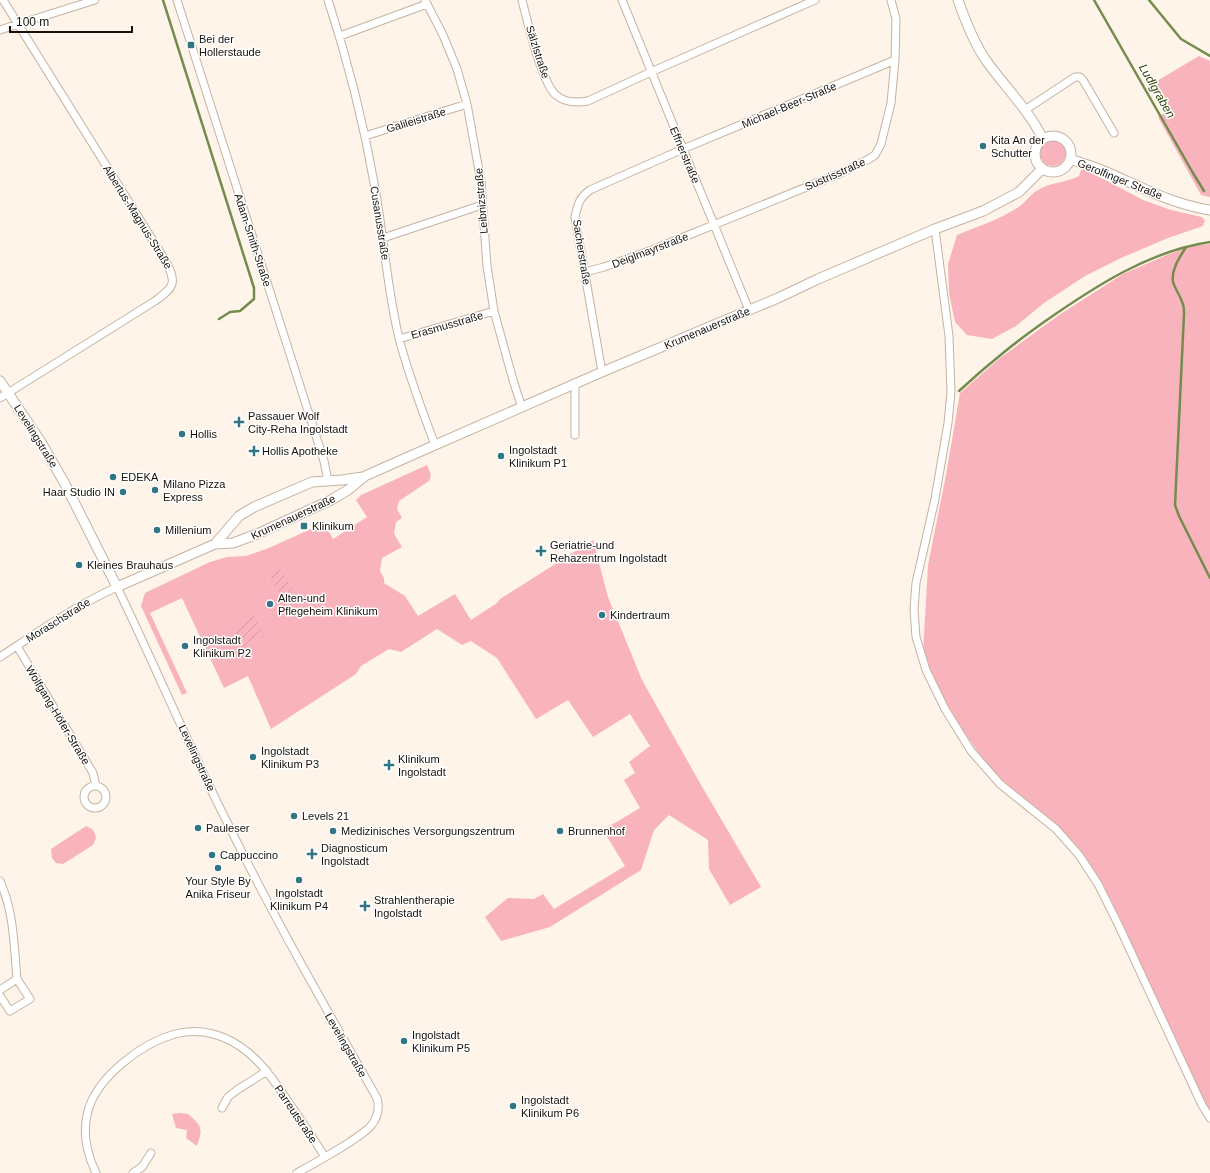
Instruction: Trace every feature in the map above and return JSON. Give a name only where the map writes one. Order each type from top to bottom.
[{"type":"street","points":[[3,0],[18,25]]},
{"type":"street","points":[[0,30],[95,0]]},
{"type":"street","name":"Adam-Smith-Straße","points":[[177,0],[322,454],[328,481]]},
{"type":"street","name":"Cusanusstraße","points":[[328,0],[340,36],[365,136],[375,188],[390,292],[400,339],[415,389],[435,445]]},
{"type":"street","name":"Sälzlstraße","points":[[522,0],[542,69],[550,88],[556,95],[564,100],[578,102],[588,101],[651,72]]},
{"type":"street","name":"Effnerstraße","points":[[622,0],[749,310]]},
{"type":"street","points":[[651,72],[815,0]]},
{"type":"street","name":"Sustrisstraße","points":[[714,224],[841,173],[869,160],[874,155],[881,144],[891,103],[895,60],[896,19],[891,0]]},
{"type":"street","points":[[958,0],[973,39],[985,58],[1038,128],[1043,139]]},
{"type":"street","points":[[340,36],[426,2]]},
{"type":"street","name":"Leibnizstraße","points":[[426,2],[443,35],[454,62],[467,104],[481,182],[487,266],[494,311],[522,408]]},
{"type":"street","name":"Albertus-Magnus-Straße","points":[[4,395],[155,301],[167,292],[173,282],[173,274],[165,260],[18,25]]},
{"type":"street","name":"Michael-Beer-Straße","points":[[683,149],[895,60]]},
{"type":"street","points":[[1025,110],[1074,77],[1080,77],[1114,133]]},
{"type":"street","name":"Galileistraße","points":[[365,136],[467,104]]},
{"type":"street","points":[[1042,169],[1036,161],[1035,156],[1036,146],[1043,139],[1054,136],[1064,140],[1070,149],[1070,159]]},
{"type":"street","name":"Sacherstraße","points":[[602,372],[575,217],[578,202],[590,190],[683,149]]},
{"type":"street","name":"Gerolfinger Straße","points":[[1042,169],[1053,172],[1064,169],[1068,165],[1070,159],[1110,173],[1145,190],[1179,202],[1210,210]]},
{"type":"street","name":"Krumenauerstraße","points":[[215,544],[240,516],[254,507],[312,482],[342,480],[365,476],[522,408],[575,383],[936,229],[983,211],[1019,192],[1042,169]]},
{"type":"street","points":[[383,238],[482,205]]},
{"type":"street","name":"Deiglmayrstraße","points":[[585,272],[604,268],[714,224]]},
{"type":"street","points":[[936,229],[949,336],[951,392],[948,423],[935,499],[916,583],[914,609],[916,637],[926,670],[945,709],[971,751],[1000,784],[1056,829],[1079,855],[1098,884],[1202,1105],[1210,1118]]},
{"type":"street","name":"Erasmusstraße","points":[[400,339],[494,311]]},
{"type":"street","name":"Levelingstraße","points":[[0,381],[4,395],[41,442],[64,484],[117,587],[202,771],[240,849],[279,925],[377,1098],[377,1115],[371,1126],[363,1134],[325,1157]]},
{"type":"street","points":[[575,383],[575,435]]},
{"type":"street","name":"Krumenauerstraße","points":[[117,587],[215,544],[233,543],[257,534],[331,500],[348,490],[365,476]]},
{"type":"street","points":[[328,481],[332,493],[331,500]]},
{"type":"street","points":[[235,521],[237,531],[245,539]]},
{"type":"street","name":"Moraschstraße","points":[[0,657],[74,609],[117,587]]},
{"type":"street","name":"Wolfgang-Höfer-Straße","points":[[17,646],[93,773],[96,786]]},
{"type":"street","points":[[0,881],[8,902],[12,919],[17,979],[30,999],[10,1011],[0,996]]},
{"type":"street","points":[[0,990],[17,979]]},
{"type":"street","name":"Parreutstraße","points":[[96,1173],[87,1144],[85,1127],[88,1110],[97,1091],[120,1065],[150,1045],[176,1034],[190,1032],[204,1032],[230,1040],[255,1058],[267,1071],[296,1112],[325,1157]]},
{"type":"street","points":[[222,1108],[232,1093],[267,1071]]},
{"type":"street","points":[[132,1173],[142,1167],[151,1153]]},
{"type":"street","points":[[297,1173],[325,1157]]},
{"type":"shaded area","points":[[1199,56],[1210,61],[1210,197],[1201,195],[1158,117],[1166,112],[1152,84]]},
{"type":"shaded area","points":[[1053,140],[1062,144],[1066,153],[1062,162],[1053,166],[1044,162],[1040,153],[1044,144]]},
{"type":"shaded area","points":[[1083,169],[1143,200],[1171,210],[1202,217],[1205,221],[1203,226],[1168,238],[1121,258],[1085,276],[1044,303],[1016,326],[992,339],[967,335],[955,322],[949,293],[948,264],[957,235],[987,223],[1020,206],[1032,194],[1043,187],[1079,176],[1081,170]]},
{"type":"shaded area","points":[[1210,244],[1210,1111],[1191,1079],[1100,880],[1079,849],[1057,825],[1012,791],[987,765],[962,729],[938,688],[923,652],[928,565],[946,475],[960,393],[1000,358],[1059,315],[1123,274],[1169,254],[1192,246]]},
{"type":"shaded area","points":[[427,465],[431,475],[429,481],[399,501],[397,509],[402,518],[396,522],[394,534],[402,547],[382,558],[380,571],[384,578],[384,583],[405,596],[418,616],[455,594],[471,620],[497,603],[500,599],[593,540],[608,597],[642,680],[761,887],[730,905],[709,869],[708,840],[669,815],[654,830],[641,870],[550,927],[501,941],[485,917],[508,898],[534,899],[543,894],[554,909],[625,866],[603,830],[640,808],[624,780],[635,773],[629,762],[650,746],[630,714],[593,737],[568,700],[536,719],[497,658],[471,641],[462,645],[437,629],[401,652],[389,649],[361,666],[356,674],[271,729],[248,676],[224,688],[182,598],[150,613],[187,693],[182,695],[141,606],[145,593],[210,562],[227,557],[246,556],[269,548],[324,523],[333,539],[367,517],[356,500],[361,495]]},
{"type":"shaded area","points":[[281,569],[293,589],[281,596],[269,576]]},
{"type":"shaded area","points":[[253,615],[265,636],[244,648],[232,628]]},
{"type":"shaded area","points":[[86,826],[92,829],[95,834],[96,838],[93,845],[63,864],[56,863],[52,858],[51,849]]},
{"type":"shaded area","points":[[172,1114],[188,1114],[199,1125],[200,1135],[197,1146],[186,1138],[187,1130],[176,1128]]},
{"type":"waterway","points":[[163,0],[254,288],[254,299],[240,311],[230,312],[219,319]]},
{"type":"waterway","name":"Ludlgraben","points":[[1094,0],[1204,191]]},
{"type":"waterway","points":[[1149,0],[1181,39],[1210,56]]},
{"type":"waterway","points":[[959,391],[1023,337],[1102,284],[1123,272],[1165,253],[1210,242]]},
{"type":"waterway","points":[[1186,247],[1176,263],[1173,272],[1173,282],[1183,305],[1184,312],[1175,505],[1210,578]]},
{"type":"place","name":"Bei der Hollerstaude","points":[[191,45]]},
{"type":"place","name":"Kita An der Schutter","points":[[983,146]]},
{"type":"place","name":"Passauer Wolf City-Reha Ingolstadt","points":[[239,422]]},
{"type":"place","name":"Hollis","points":[[182,434]]},
{"type":"place","name":"Hollis Apotheke","points":[[254,451]]},
{"type":"place","name":"Ingolstadt Klinikum P1","points":[[501,456]]},
{"type":"place","name":"EDEKA","points":[[113,477]]},
{"type":"place","name":"Milano Pizza Express","points":[[155,490]]},
{"type":"place","name":"Haar Studio IN","points":[[123,492]]},
{"type":"place","name":"Klinikum","points":[[304,526]]},
{"type":"place","name":"Millenium","points":[[157,530]]},
{"type":"place","name":"Geriatrie-und Rehazentrum Ingolstadt","points":[[541,551]]},
{"type":"place","name":"Kleines Brauhaus","points":[[79,565]]},
{"type":"place","name":"Alten-und Pflegeheim Klinikum","points":[[270,604]]},
{"type":"place","name":"Kindertraum","points":[[602,615]]},
{"type":"place","name":"Ingolstadt Klinikum P2","points":[[185,646]]},
{"type":"place","name":"Ingolstadt Klinikum P3","points":[[253,757]]},
{"type":"place","name":"Klinikum Ingolstadt","points":[[389,765]]},
{"type":"place","name":"Levels 21","points":[[294,816]]},
{"type":"place","name":"Pauleser","points":[[198,828]]},
{"type":"place","name":"Medizinisches Versorgungszentrum","points":[[333,831]]},
{"type":"place","name":"Brunnenhof","points":[[560,831]]},
{"type":"place","name":"Diagnosticum Ingolstadt","points":[[312,854]]},
{"type":"place","name":"Cappuccino","points":[[212,855]]},
{"type":"place","name":"Your Style By Anika Friseur","points":[[218,868]]},
{"type":"place","name":"Ingolstadt Klinikum P4","points":[[299,880]]},
{"type":"place","name":"Strahlentherapie Ingolstadt","points":[[365,906]]},
{"type":"place","name":"Ingolstadt Klinikum P5","points":[[404,1041]]},
{"type":"place","name":"Ingolstadt Klinikum P6","points":[[513,1106]]}]
